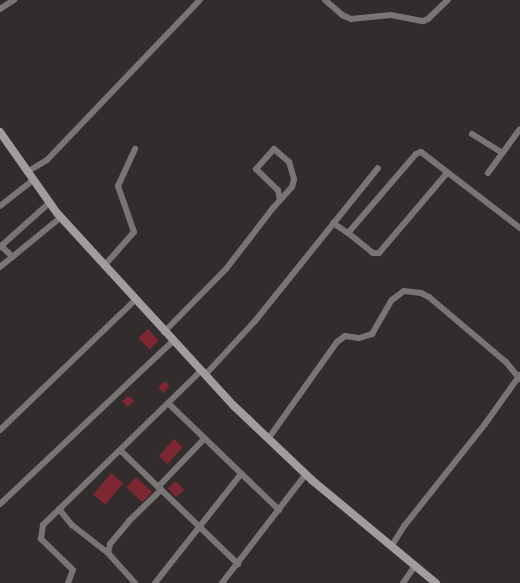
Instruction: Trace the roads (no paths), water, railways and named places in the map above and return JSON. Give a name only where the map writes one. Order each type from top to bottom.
[{"type":"main road","points":[[0,132],[49,203],[172,341],[268,439],[306,474],[436,583]]},
{"type":"street","points":[[0,9],[14,0]]},
{"type":"street","points":[[27,172],[47,160],[200,0]]},
{"type":"street","points":[[325,0],[342,15],[351,19],[392,15],[423,21],[428,19],[448,0]]},
{"type":"street","points":[[488,173],[520,129]]},
{"type":"street","points":[[472,134],[502,153]]},
{"type":"street","points":[[104,266],[134,232],[118,186],[135,149]]},
{"type":"street","points":[[164,332],[226,269],[280,200],[292,188],[294,179],[289,162],[274,149],[259,164],[256,171],[275,186],[280,200]]},
{"type":"street","points":[[348,233],[416,154],[423,153],[520,228]]},
{"type":"street","points":[[68,583],[73,570],[41,539],[43,525],[59,508],[203,373],[255,321],[378,168]]},
{"type":"street","points":[[333,223],[373,253],[378,253],[447,173]]},
{"type":"street","points":[[0,206],[33,180]]},
{"type":"street","points":[[13,257],[0,247],[49,203]]},
{"type":"street","points":[[0,267],[61,217]]},
{"type":"street","points":[[268,439],[337,342],[345,336],[359,338],[372,334],[392,300],[404,291],[421,293],[429,297],[506,362],[519,377],[405,525],[392,547]]},
{"type":"street","points":[[0,430],[134,300]]},
{"type":"street","points":[[0,504],[172,341]]},
{"type":"street","points":[[169,404],[279,510]]},
{"type":"street","points":[[108,553],[110,544],[129,521],[160,489],[204,439]]},
{"type":"street","points":[[121,451],[238,564]]},
{"type":"street","points":[[155,583],[241,474]]},
{"type":"street","points":[[222,583],[306,474]]},
{"type":"street","points":[[59,508],[72,525],[108,553],[135,583]]},
{"type":"street","points":[[403,583],[415,566]]}]
